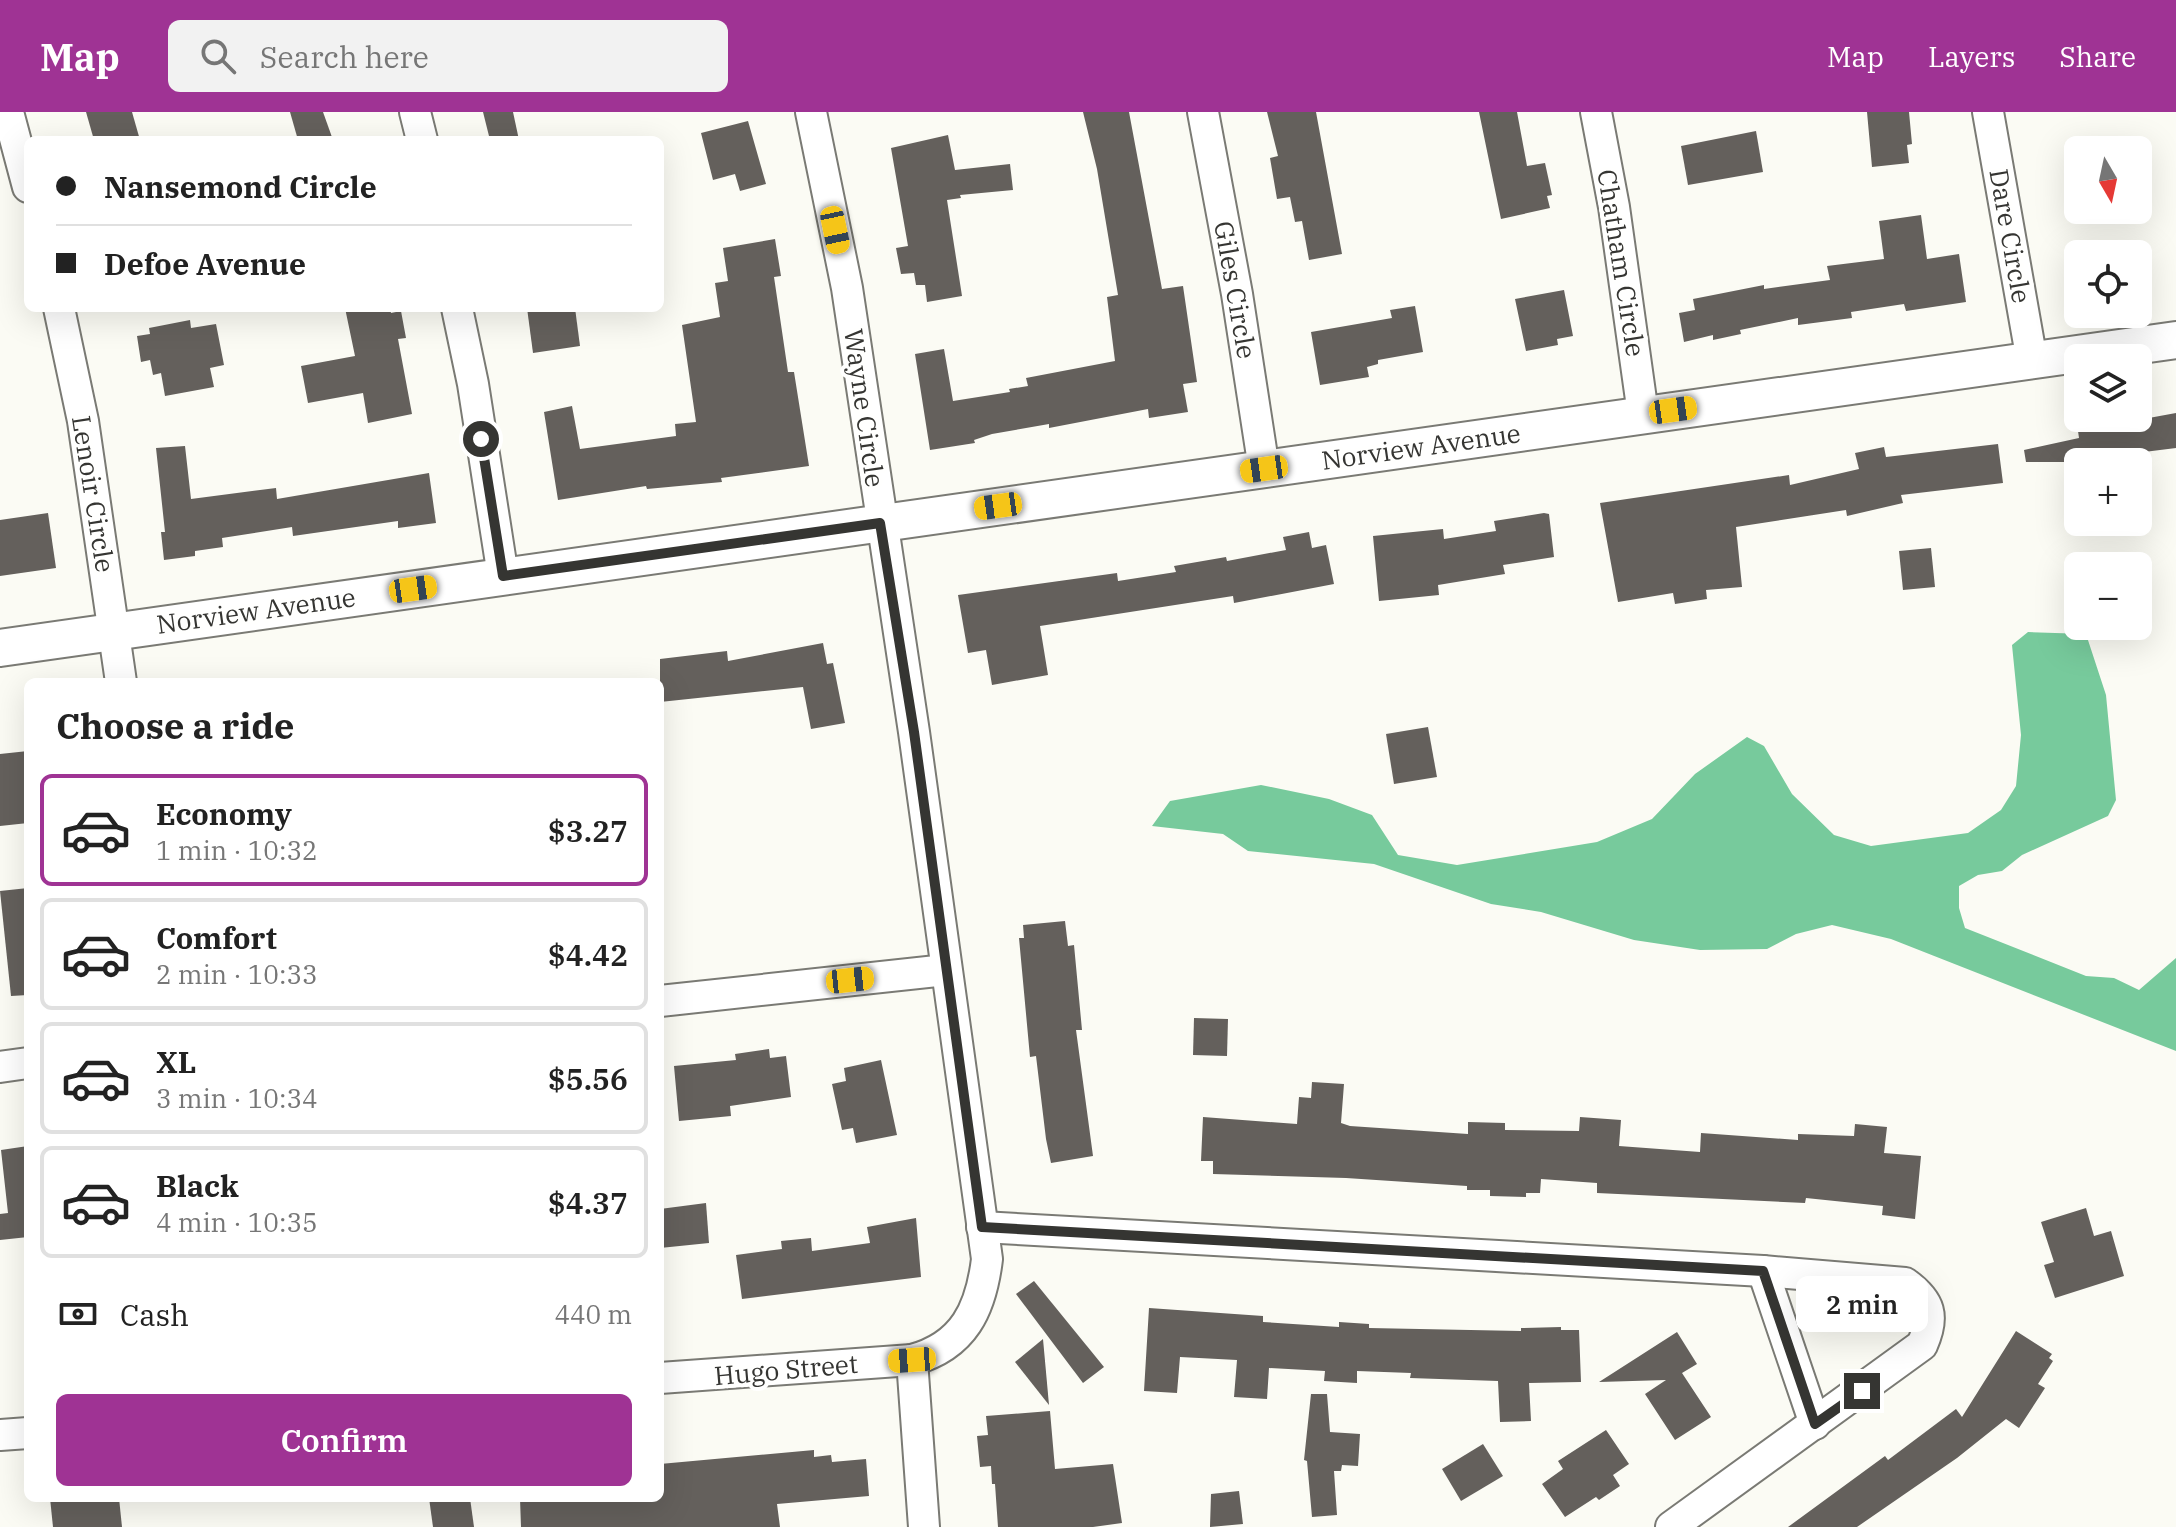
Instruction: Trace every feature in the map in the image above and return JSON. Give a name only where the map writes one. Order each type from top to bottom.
[{"type":"street","points":[[8,112],[24,172]]},
{"type":"street","points":[[415,112],[421,136]]},
{"type":"street","name":"Wayne Circle","points":[[811,112],[847,288],[880,523],[914,732],[987,1259],[977,1305],[951,1343],[934,1354],[912,1360]]},
{"type":"street","name":"Giles Circle","points":[[1203,112],[1237,294],[1264,469]]},
{"type":"street","name":"Chatham Circle","points":[[1596,112],[1614,207],[1643,414]]},
{"type":"street","name":"Dare Circle","points":[[1988,112],[2032,361]]},
{"type":"street","name":"Lenoir Circle","points":[[60,312],[83,421],[121,678]]},
{"type":"street","points":[[458,312],[473,384],[503,576]]},
{"type":"street","name":"Norview Avenue","points":[[0,648],[2176,340]]},
{"type":"street","points":[[664,1001],[946,970]]},
{"type":"street","points":[[0,1067],[24,1064]]},
{"type":"street","points":[[982,1227],[1763,1271],[1905,1283],[1921,1294],[1929,1311],[1930,1329],[1922,1345],[1671,1527]]},
{"type":"street","points":[[1763,1271],[1815,1424]]},
{"type":"street","points":[[912,1360],[924,1527]]},
{"type":"street","name":"Hugo Street","points":[[664,1378],[912,1360]]},
{"type":"street","points":[[0,1435],[24,1433]]},
{"type":"shaded area","points":[[2028,632],[2064,633],[2064,640],[2088,640],[2106,695],[2116,800],[2108,816],[2022,855],[2002,871],[1978,875],[1959,886],[1959,908],[1965,928],[2086,976],[2114,978],[2139,990],[2176,958],[2176,1051],[1891,939],[1832,925],[1796,934],[1767,949],[1700,950],[1634,940],[1541,912],[1491,904],[1374,864],[1248,851],[1223,834],[1152,826],[1170,801],[1261,785],[1329,799],[1372,815],[1398,855],[1457,865],[1597,842],[1652,819],[1695,774],[1747,737],[1764,746],[1792,794],[1834,835],[1871,846],[1968,833],[2001,810],[2016,786],[2021,735],[2012,645]]},
{"type":"building","points":[[86,112],[132,112],[139,136],[93,136]]},
{"type":"building","points":[[290,112],[323,112],[332,136],[297,136]]},
{"type":"building","points":[[483,112],[513,112],[518,136],[489,136]]},
{"type":"building","points":[[1083,112],[1129,112],[1162,289],[1183,286],[1197,382],[1183,384],[1188,412],[1149,418],[1148,409],[1049,428],[1049,424],[992,434],[974,440],[975,443],[930,450],[915,354],[944,349],[953,401],[1010,392],[1009,389],[1028,386],[1026,378],[1115,361],[1107,297],[1118,295],[1097,169]]},
{"type":"building","points":[[1267,112],[1316,112],[1342,254],[1309,260],[1302,221],[1295,222],[1290,197],[1277,199],[1270,158],[1278,156]]},
{"type":"building","points":[[1479,112],[1517,112],[1527,166],[1545,163],[1552,195],[1547,196],[1550,208],[1501,219]]},
{"type":"building","points":[[1867,112],[1909,112],[1912,144],[1907,145],[1909,163],[1872,167]]},
{"type":"building","points":[[748,121],[766,184],[740,191],[735,174],[713,180],[701,133]]},
{"type":"building","points":[[1756,131],[1763,172],[1688,185],[1681,146]]},
{"type":"building","points":[[948,135],[955,170],[1010,164],[1013,190],[960,195],[961,198],[947,200],[962,296],[927,302],[925,285],[916,285],[914,273],[901,274],[896,248],[908,246],[891,148]]},
{"type":"building","points":[[1921,215],[1927,259],[1959,254],[1966,302],[1906,311],[1904,304],[1851,312],[1852,318],[1798,325],[1798,318],[1740,330],[1741,334],[1713,340],[1713,335],[1684,342],[1679,313],[1695,310],[1693,299],[1764,285],[1764,289],[1830,280],[1827,266],[1884,259],[1879,221]]},
{"type":"building","points":[[775,239],[781,276],[774,277],[788,372],[794,372],[809,466],[721,478],[722,482],[647,489],[646,486],[558,500],[544,412],[572,406],[580,449],[676,436],[675,424],[696,422],[682,325],[720,317],[715,283],[728,281],[723,248]]},
{"type":"building","points":[[1564,290],[1573,336],[1557,339],[1558,345],[1526,351],[1515,299]]},
{"type":"building","points":[[1415,306],[1423,352],[1378,360],[1378,364],[1367,367],[1369,377],[1320,385],[1311,332],[1392,318],[1390,310]]},
{"type":"building","points":[[346,312],[401,312],[406,338],[398,339],[412,414],[368,423],[363,393],[308,403],[301,366],[355,356]]},
{"type":"building","points":[[528,312],[576,312],[580,346],[533,353]]},
{"type":"building","points":[[190,320],[191,328],[216,324],[224,365],[210,368],[214,387],[165,396],[161,373],[153,375],[150,360],[141,362],[137,336],[150,334],[149,328]]},
{"type":"building","points":[[2176,413],[2176,448],[2152,451],[2152,448],[2064,448],[2064,462],[2026,462],[2024,450],[2079,438],[2078,432],[2152,432],[2152,417]]},
{"type":"building","points":[[1998,444],[2003,483],[1901,495],[1903,503],[1847,516],[1846,510],[1736,527],[1742,587],[1706,590],[1707,599],[1675,604],[1673,593],[1618,602],[1600,503],[1789,475],[1790,485],[1859,469],[1855,453],[1884,447],[1886,457]]},
{"type":"building","points":[[185,446],[191,499],[276,488],[277,499],[429,473],[436,523],[398,528],[398,521],[293,536],[292,527],[222,538],[223,547],[195,551],[195,556],[164,560],[161,532],[165,532],[156,448]]},
{"type":"building","points":[[48,513],[56,568],[0,576],[0,520]]},
{"type":"building","points":[[1549,514],[1554,557],[1503,565],[1505,574],[1438,585],[1439,595],[1379,601],[1373,536],[1443,529],[1444,539],[1496,531],[1494,521]]},
{"type":"building","points":[[1309,532],[1312,548],[1326,545],[1334,584],[1234,603],[1233,596],[1040,626],[1048,675],[992,685],[986,650],[968,653],[958,595],[1117,573],[1118,581],[1176,572],[1174,566],[1226,557],[1227,561],[1286,550],[1283,537]]},
{"type":"building","points":[[1931,548],[1935,587],[1903,590],[1899,551]]},
{"type":"building","points":[[823,643],[827,664],[833,663],[845,723],[811,729],[803,687],[664,702],[660,659],[727,651],[728,661]]},
{"type":"building","points":[[1428,727],[1437,777],[1394,784],[1386,734]]},
{"type":"building","points":[[24,751],[24,823],[0,826],[0,754]]},
{"type":"building","points":[[24,888],[24,995],[11,996],[0,891]]},
{"type":"building","points":[[1065,921],[1068,946],[1074,945],[1082,1030],[1076,1030],[1093,1156],[1051,1163],[1036,1056],[1030,1057],[1019,938],[1024,938],[1023,925]]},
{"type":"building","points":[[1194,1018],[1228,1019],[1227,1056],[1193,1055]]},
{"type":"building","points":[[769,1049],[770,1058],[786,1056],[791,1097],[730,1106],[731,1116],[679,1121],[674,1066],[736,1060],[735,1054]]},
{"type":"building","points":[[881,1060],[897,1135],[856,1143],[853,1128],[842,1130],[832,1084],[846,1081],[844,1068]]},
{"type":"building","points":[[1312,1082],[1344,1084],[1341,1123],[1350,1126],[1468,1134],[1468,1122],[1505,1123],[1505,1130],[1579,1131],[1580,1117],[1621,1120],[1619,1146],[1700,1152],[1701,1133],[1798,1140],[1798,1134],[1854,1136],[1855,1124],[1887,1127],[1884,1153],[1921,1156],[1915,1219],[1882,1215],[1883,1206],[1806,1198],[1805,1203],[1597,1193],[1597,1183],[1541,1179],[1540,1193],[1526,1193],[1526,1197],[1490,1196],[1490,1190],[1467,1190],[1467,1186],[1213,1174],[1213,1161],[1201,1161],[1203,1117],[1297,1124],[1299,1097],[1311,1098]]},
{"type":"building","points":[[24,1147],[24,1237],[0,1240],[0,1214],[8,1213],[1,1150]]},
{"type":"building","points":[[706,1203],[709,1243],[664,1248],[664,1208]]},
{"type":"building","points":[[2086,1208],[2094,1236],[2111,1231],[2124,1276],[2055,1298],[2044,1265],[2054,1262],[2041,1222]]},
{"type":"building","points":[[916,1218],[921,1277],[742,1299],[736,1255],[782,1249],[781,1241],[811,1238],[812,1251],[870,1243],[867,1227]]},
{"type":"building","points":[[1034,1281],[1104,1367],[1083,1383],[1016,1294]]},
{"type":"building","points":[[1149,1308],[1263,1316],[1263,1322],[1339,1327],[1339,1322],[1369,1324],[1369,1328],[1521,1331],[1521,1328],[1561,1327],[1561,1330],[1579,1330],[1581,1382],[1529,1383],[1531,1421],[1500,1422],[1498,1381],[1410,1378],[1411,1373],[1357,1371],[1357,1383],[1324,1381],[1325,1371],[1269,1368],[1267,1399],[1234,1397],[1237,1360],[1180,1357],[1177,1393],[1144,1391]]},
{"type":"building","points":[[2016,1331],[2052,1354],[2049,1358],[2053,1361],[2038,1384],[2045,1388],[2019,1428],[2006,1419],[1957,1458],[1857,1527],[1788,1527],[1885,1456],[1888,1460],[1956,1409],[1962,1417]]},
{"type":"building","points":[[1677,1332],[1697,1364],[1682,1373],[1711,1417],[1675,1440],[1645,1394],[1666,1380],[1599,1382]]},
{"type":"building","points":[[1043,1339],[1049,1405],[1015,1362]]},
{"type":"building","points":[[1311,1394],[1327,1394],[1330,1432],[1360,1434],[1358,1466],[1342,1465],[1341,1471],[1334,1471],[1337,1515],[1312,1517],[1307,1461],[1304,1460]]},
{"type":"building","points":[[1050,1411],[1055,1469],[1113,1464],[1122,1523],[1093,1527],[998,1527],[991,1466],[980,1467],[977,1436],[988,1435],[986,1416]]},
{"type":"building","points":[[1606,1430],[1629,1464],[1613,1475],[1620,1486],[1565,1517],[1542,1484],[1563,1469],[1558,1461]]},
{"type":"building","points":[[1483,1444],[1503,1476],[1461,1501],[1442,1469]]},
{"type":"building","points":[[814,1450],[814,1457],[831,1455],[832,1462],[866,1459],[869,1496],[777,1504],[780,1527],[521,1527],[520,1502],[664,1502],[664,1464]]},
{"type":"building","points":[[1239,1491],[1243,1524],[1210,1527],[1211,1494]]},
{"type":"building","points":[[50,1502],[119,1502],[122,1527],[53,1527]]},
{"type":"building","points":[[430,1502],[471,1502],[474,1527],[433,1527]]},
{"type":"route","points":[[481,439],[503,576],[880,523],[914,732],[982,1227],[1763,1271],[1815,1424],[1862,1391]]}]
